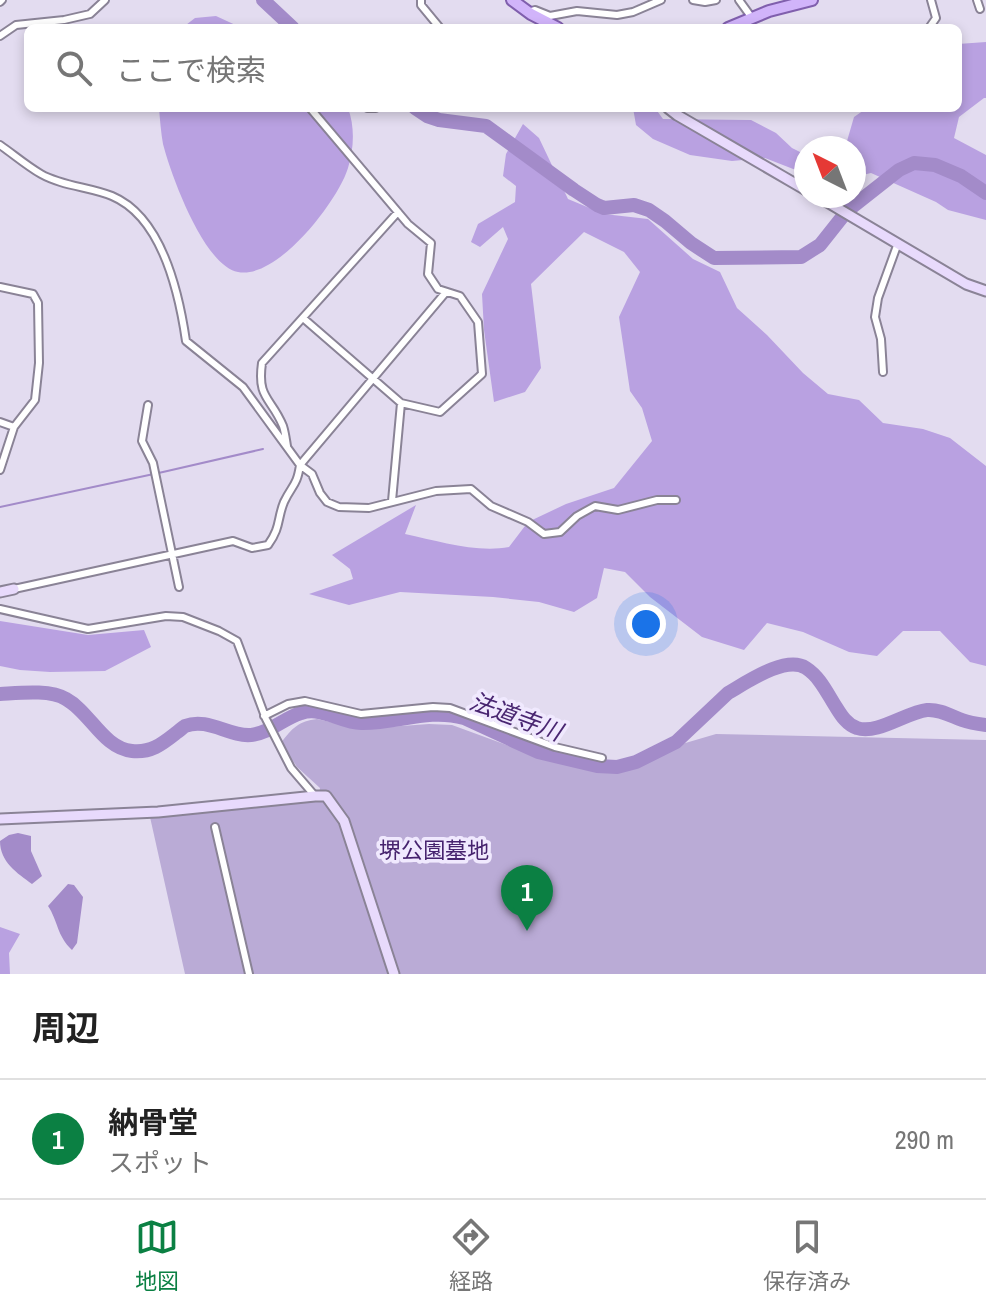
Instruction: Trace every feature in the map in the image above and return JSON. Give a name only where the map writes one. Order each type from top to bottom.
[{"type":"main road","points":[[512,0],[550,24]]},
{"type":"main road","points":[[737,24],[812,0]]},
{"type":"street","points":[[26,24],[90,14],[105,0]]},
{"type":"street","points":[[421,0],[421,5],[437,24]]},
{"type":"street","points":[[528,12],[535,10],[550,16],[577,11],[624,15],[661,0]]},
{"type":"street","points":[[693,0],[716,0]]},
{"type":"street","points":[[739,0],[758,24]]},
{"type":"street","points":[[931,0],[936,18],[932,24]]},
{"type":"street","points":[[977,0],[980,9]]},
{"type":"street","points":[[0,34],[24,24]]},
{"type":"street","points":[[303,318],[401,403],[440,412],[482,374],[478,322],[460,296],[438,289],[428,274],[431,243],[408,224],[313,112]]},
{"type":"street","points":[[673,112],[794,183]]},
{"type":"street","points":[[0,145],[43,175],[113,197],[133,209],[161,246],[182,314],[186,341],[243,387],[300,465],[312,474],[327,502],[339,507],[369,508],[436,491],[471,489],[491,506],[528,522],[544,534],[560,532],[577,516],[595,506],[618,510],[657,500],[676,500]]},
{"type":"street","points":[[838,208],[966,284],[986,291]]},
{"type":"street","points":[[288,449],[283,426],[263,393],[260,380],[262,363],[398,212]]},
{"type":"street","points":[[883,372],[881,339],[875,317],[878,298],[898,243]]},
{"type":"street","points":[[0,287],[33,294],[38,303],[39,363],[35,400],[14,427],[0,470]]},
{"type":"street","points":[[0,592],[233,541],[252,548],[268,545],[276,533],[284,502],[297,482],[300,465],[446,292]]},
{"type":"street","points":[[392,501],[401,403]]},
{"type":"street","points":[[148,405],[142,441],[153,463],[179,587]]},
{"type":"street","points":[[0,422],[14,427]]},
{"type":"street","points":[[0,609],[88,629],[166,616],[183,617],[237,641],[265,717],[291,768],[315,796]]},
{"type":"street","points":[[265,717],[288,704],[305,701],[361,714],[450,708],[555,747],[602,758]]},
{"type":"street","points":[[0,819],[158,812],[326,796],[344,821],[394,974]]},
{"type":"street","points":[[215,827],[249,974]]},
{"type":"green space","name":"堺公園墓地","points":[[317,719],[360,729],[452,725],[545,759],[595,771],[637,763],[716,734],[986,740],[986,974],[185,974],[150,817],[318,802],[320,788],[297,767],[281,743],[296,726]]},
{"type":"shaded area","points":[[216,16],[233,24],[187,24],[195,18]]},
{"type":"shaded area","points":[[986,42],[986,98],[959,117],[954,138],[986,155],[986,220],[948,210],[871,173],[866,174],[866,136],[848,136],[854,117],[861,112],[962,112],[962,44]]},
{"type":"shaded area","points":[[159,112],[349,112],[352,123],[352,153],[332,199],[319,218],[287,251],[254,271],[238,272],[225,266],[213,254],[191,217],[163,144]]},
{"type":"shaded area","points":[[634,112],[658,112],[663,119],[751,120],[776,133],[794,149],[794,169],[765,158],[732,161],[690,155],[653,139],[636,125]]},
{"type":"shaded area","points":[[523,124],[539,138],[568,199],[604,214],[648,219],[693,259],[720,272],[737,308],[828,394],[859,400],[883,423],[923,429],[950,438],[986,466],[986,666],[970,662],[940,631],[903,631],[877,656],[849,652],[803,632],[767,623],[744,650],[702,637],[650,597],[625,572],[604,568],[597,598],[574,612],[539,602],[493,597],[400,592],[349,605],[309,594],[353,579],[350,569],[332,555],[416,505],[405,534],[470,547],[509,547],[528,522],[566,504],[614,488],[652,441],[642,408],[630,391],[619,317],[640,272],[624,252],[584,232],[531,284],[541,368],[525,392],[494,402],[482,294],[508,239],[503,227],[480,247],[471,242],[478,224],[515,202],[516,186],[503,176],[506,154]]},
{"type":"shaded area","points":[[0,621],[88,635],[144,630],[151,647],[105,671],[20,670],[0,666]]},
{"type":"shaded area","points":[[18,833],[31,836],[31,851],[42,876],[32,884],[10,866],[1,848],[0,841]]},
{"type":"shaded area","points":[[68,884],[74,885],[83,897],[77,943],[72,950],[63,939],[48,906]]},
{"type":"shaded area","points":[[0,927],[20,934],[9,953],[10,974],[0,974]]},
{"type":"waterway","points":[[263,0],[289,24]]},
{"type":"waterway","points":[[421,112],[439,120],[486,126],[597,205],[604,208],[634,205],[649,210],[714,258],[801,257],[820,245],[847,211],[899,170],[914,163],[935,165],[961,176],[986,193]]},
{"type":"waterway","points":[[0,507],[263,449]]},
{"type":"waterway","name":"法道寺川","points":[[0,694],[34,692],[66,699],[105,737],[132,751],[156,747],[185,726],[210,725],[251,735],[309,711],[361,723],[451,715],[538,752],[597,766],[617,767],[636,762],[676,742],[728,693],[745,683],[778,667],[798,665],[815,676],[842,716],[857,728],[883,726],[927,710],[986,725]]},
{"type":"place","name":"納骨堂","points":[[527,931]]}]
